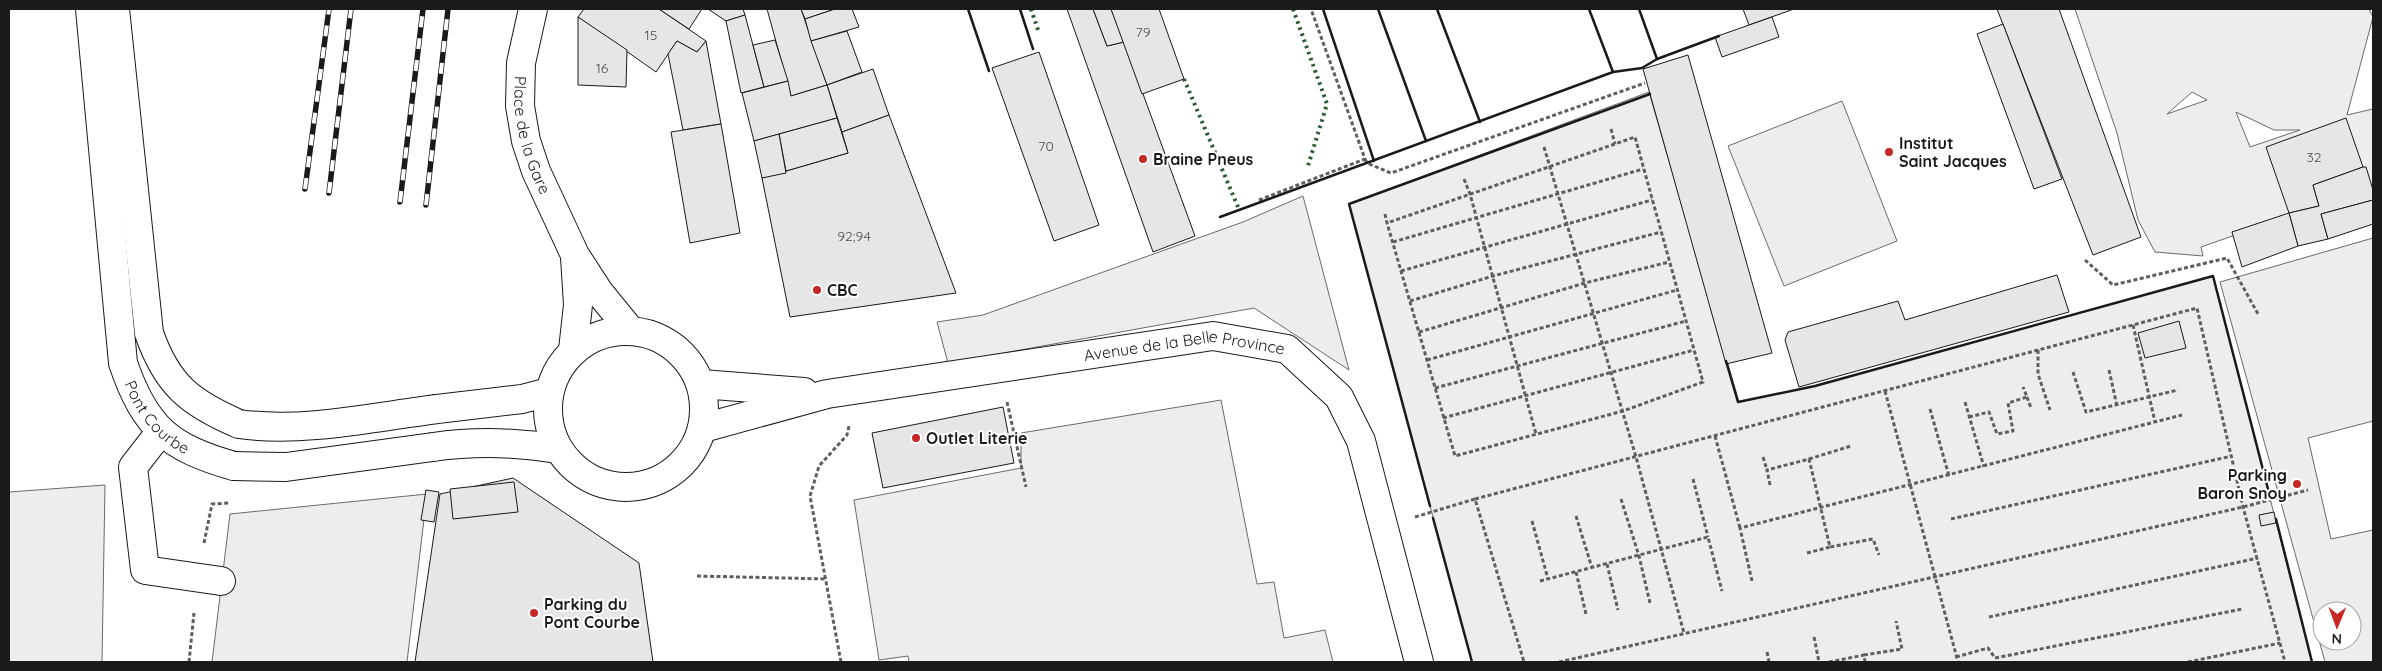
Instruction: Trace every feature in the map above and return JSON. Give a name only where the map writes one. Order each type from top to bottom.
[{"type":"main road","name":"Pont Courbe","points":[[90,9],[123,364],[132,390],[143,411],[161,432],[185,448],[234,466],[286,467],[468,442],[524,443],[558,449]]},
{"type":"main road","name":"Pont Courbe","points":[[115,9],[150,333],[159,360],[190,398],[213,413],[239,424],[266,427],[296,426],[522,399],[549,392]]},
{"type":"main road","name":"Place de la Gare","points":[[533,9],[521,62],[520,106],[526,141],[536,171],[575,255],[599,292],[630,330]]},
{"type":"main road","name":"Place de la Gare","points":[[573,350],[578,305],[575,255]]},
{"type":"main road","points":[[630,330],[649,333],[671,345],[690,362],[701,384],[704,399],[703,428],[692,452],[670,474],[650,484],[630,487],[608,486],[588,478],[571,466],[558,449],[550,431],[547,412],[549,392],[558,369],[573,350],[597,335],[630,330]]},
{"type":"main road","name":"Avenue de la Belle Province","points":[[703,428],[827,394],[1213,336],[1287,349],[1339,397],[1361,440],[1419,662]]},
{"type":"main road","name":"Avenue de la Belle Province","points":[[701,384],[827,394]]},
{"type":"main road","points":[[161,432],[133,467],[145,570],[209,580]]},
{"type":"path","points":[[1311,9],[1365,159],[1367,163],[1391,173],[1645,83]]},
{"type":"path","points":[[1611,129],[1615,144]]},
{"type":"path","points":[[1384,214],[1455,456],[1623,411],[1704,382],[1635,138],[1387,223]]},
{"type":"path","points":[[1544,147],[1623,411],[1684,633]]},
{"type":"path","points":[[1259,200],[1365,159]]},
{"type":"path","points":[[1393,242],[1558,192],[1643,169]]},
{"type":"path","points":[[1464,179],[1486,248],[1536,434]]},
{"type":"path","points":[[1401,272],[1652,200]]},
{"type":"path","points":[[1410,301],[1493,276],[1661,232]]},
{"type":"path","points":[[2085,260],[2114,285],[2227,258],[2258,314]]},
{"type":"path","points":[[1418,332],[1585,283],[1670,262]]},
{"type":"path","points":[[1427,360],[1677,290]]},
{"type":"path","points":[[1383,525],[2197,308],[2244,507],[2285,662]]},
{"type":"path","points":[[1435,388],[1686,321]]},
{"type":"path","points":[[2133,324],[2155,422]]},
{"type":"path","points":[[1444,418],[1612,374],[1694,350]]},
{"type":"path","points":[[2038,350],[2038,374],[2050,410]]},
{"type":"path","points":[[2109,370],[2117,406]]},
{"type":"path","points":[[2073,372],[2086,412],[2178,390]]},
{"type":"path","points":[[2023,387],[2031,408]]},
{"type":"path","points":[[1885,391],[1958,662]]},
{"type":"path","points":[[1969,417],[1989,412],[1997,434],[2013,431],[2008,403],[2027,397]]},
{"type":"path","points":[[1964,402],[1984,467]]},
{"type":"path","points":[[1930,409],[1949,476]]},
{"type":"path","points":[[1009,413],[1026,487]]},
{"type":"path","points":[[1740,528],[2182,415]]},
{"type":"path","points":[[841,662],[810,496],[819,466],[847,435],[850,421]]},
{"type":"path","points":[[1715,436],[1740,528],[1752,582]]},
{"type":"path","points":[[1767,470],[1851,446]]},
{"type":"path","points":[[1951,519],[2232,456]]},
{"type":"path","points":[[1763,457],[1770,485]]},
{"type":"path","points":[[1809,459],[1831,546]]},
{"type":"path","points":[[1693,479],[1722,591]]},
{"type":"path","points":[[1559,662],[2244,507],[2308,490]]},
{"type":"path","points":[[1475,499],[1524,662]]},
{"type":"path","points":[[1621,499],[1639,556],[1650,604]]},
{"type":"path","points":[[190,662],[209,580],[212,504],[230,503]]},
{"type":"path","points":[[1576,516],[1592,568]]},
{"type":"path","points":[[1532,522],[1548,579]]},
{"type":"path","points":[[1540,581],[1708,537]]},
{"type":"path","points":[[1807,553],[1831,546],[1873,539],[1879,555]]},
{"type":"path","points":[[1988,617],[2258,558]]},
{"type":"path","points":[[1607,564],[1618,610]]},
{"type":"path","points":[[1576,572],[1586,614]]},
{"type":"path","points":[[698,576],[826,578]]},
{"type":"path","points":[[1956,657],[1988,648],[1995,658],[2242,609]]},
{"type":"path","points":[[1830,662],[1902,649],[1896,621]]},
{"type":"path","points":[[1814,637],[1819,662]]},
{"type":"path","points":[[2188,662],[2280,643]]},
{"type":"path","points":[[1767,652],[1769,662]]},
{"type":"path","points":[[1864,655],[1865,662]]},
{"type":"shaded area","points":[[2075,9],[2369,9],[2373,17],[2347,115],[2373,109],[2373,218],[2245,254],[2238,234],[2201,247],[2203,256],[2155,252],[2138,220],[2117,133]],"holes":[[[2192,92],[2207,100],[2167,114]],[[2236,112],[2274,130],[2300,130],[2250,147]]]},
{"type":"shaded area","points":[[1649,92],[1739,402],[1815,386],[2213,276],[2312,662],[1472,662],[1349,204]]},
{"type":"shaded area","points":[[1842,101],[1897,241],[1784,286],[1728,146]]},
{"type":"shaded area","points":[[1303,196],[1349,370],[1254,308],[948,363],[937,322],[983,315],[1243,222]]},
{"type":"shaded area","name":"Parking Baron Snoy","points":[[2373,238],[2373,421],[2308,438],[2331,539],[2373,530],[2373,662],[2325,662],[2322,651],[2362,651],[2362,601],[2312,601],[2312,615],[2220,282]]},
{"type":"shaded area","points":[[1221,400],[1257,584],[1274,582],[1284,638],[1325,630],[1333,662],[909,662],[908,656],[879,660],[854,500],[1021,468],[1021,433]]},
{"type":"shaded area","points":[[105,485],[102,662],[9,662],[9,492]]},
{"type":"shaded area","points":[[427,494],[407,662],[212,662],[230,514]]},
{"type":"building","points":[[584,9],[659,9],[706,41],[697,52],[677,41],[656,72],[578,17]]},
{"type":"building","points":[[659,9],[702,9],[689,29]]},
{"type":"building","points":[[708,9],[743,9],[745,15],[726,21]]},
{"type":"building","points":[[767,9],[801,9],[827,85],[791,96]]},
{"type":"building","points":[[801,9],[835,9],[805,19]]},
{"type":"building","points":[[835,9],[852,9],[859,27],[811,41],[805,19]]},
{"type":"building","points":[[1067,9],[1093,9],[1107,46],[1124,42],[1195,236],[1153,252]]},
{"type":"building","points":[[1093,9],[1111,9],[1124,42],[1107,46]]},
{"type":"building","points":[[1111,9],[1159,9],[1184,79],[1142,94]]},
{"type":"building","points":[[1743,9],[1794,9],[1749,25]]},
{"type":"building","points":[[1997,9],[2059,9],[2141,237],[2093,255]]},
{"type":"building","points":[[745,15],[764,87],[741,93],[726,21]]},
{"type":"building","points":[[578,17],[627,50],[626,87],[578,85]]},
{"type":"building","points":[[1772,17],[1779,37],[1722,57],[1715,37]]},
{"type":"building","points":[[2003,24],[2062,179],[2034,189],[1977,34]]},
{"type":"building","points":[[847,31],[862,72],[827,85],[811,41]]},
{"type":"building","points":[[775,40],[788,81],[764,87],[753,45]]},
{"type":"building","points":[[677,41],[697,52],[706,41],[721,124],[683,130],[668,54]]},
{"type":"building","points":[[1039,52],[1099,225],[1054,241],[992,68]]},
{"type":"building","points":[[1688,55],[1772,353],[1726,364],[1643,69]]},
{"type":"building","points":[[873,69],[889,115],[842,132],[827,85]]},
{"type":"building","points":[[788,81],[791,96],[827,85],[837,118],[754,141],[742,93]]},
{"type":"building","points":[[889,115],[956,293],[790,317],[762,178],[848,153],[842,132]]},
{"type":"building","points":[[837,118],[848,153],[786,171],[779,134]]},
{"type":"building","points":[[2346,118],[2363,167],[2313,185],[2319,206],[2289,213],[2266,147]]},
{"type":"building","points":[[721,124],[740,233],[690,243],[671,132]]},
{"type":"building","points":[[779,134],[786,173],[762,178],[754,141]]},
{"type":"building","points":[[2366,167],[2373,190],[2373,200],[2321,214],[2328,239],[2298,246],[2289,213],[2319,206],[2313,185]]},
{"type":"building","points":[[2373,200],[2373,224],[2328,239],[2321,214]]},
{"type":"building","points":[[2289,213],[2298,246],[2242,267],[2232,232]]},
{"type":"building","points":[[2057,275],[2069,312],[1799,387],[1785,340],[1788,332],[1898,301],[1905,320]]},
{"type":"building","points":[[2179,321],[2186,348],[2145,358],[2138,333]]},
{"type":"building","points":[[1003,407],[1014,463],[883,488],[872,433]]},
{"type":"building","name":"Parking du Pont Courbe","points":[[513,478],[639,563],[653,662],[415,662],[440,494]]},
{"type":"building","points":[[514,482],[518,512],[453,519],[450,489]]},
{"type":"building","points":[[426,490],[439,492],[434,522],[421,520]]},
{"type":"building","points":[[2274,512],[2276,523],[2261,526],[2259,515]]},
{"type":"railway","points":[[305,189],[329,9]]},
{"type":"railway","points":[[329,193],[351,9]]},
{"type":"railway","points":[[400,202],[423,9]]},
{"type":"railway","points":[[426,205],[448,9]]},
{"type":"hedge","points":[[1031,9],[1039,33]]},
{"type":"hedge","points":[[1293,9],[1327,104],[1307,169]]},
{"type":"hedge","points":[[1184,79],[1238,207]]},
{"type":"wall","points":[[968,9],[989,71]]},
{"type":"wall","points":[[1020,9],[1033,49]]},
{"type":"wall","points":[[1323,9],[1374,161]]},
{"type":"wall","points":[[1378,9],[1426,141]]},
{"type":"wall","points":[[1437,9],[1480,122]]},
{"type":"wall","points":[[1589,9],[1613,72],[1642,68],[1657,59],[1719,36]]},
{"type":"wall","points":[[1639,9],[1657,59]]},
{"type":"wall","points":[[1220,217],[1613,72]]},
{"type":"wall","points":[[1430,506],[1349,204],[1650,94]]},
{"type":"wall","points":[[1726,361],[1738,402],[1815,386],[2213,276],[2268,489]]},
{"type":"wall","points":[[1433,518],[1472,662]]},
{"type":"wall","points":[[2276,519],[2312,662]]},
{"type":"place","name":"Institut Saint Jacques","points":[[1889,152]]},
{"type":"place","name":"Braine Pneus","points":[[1143,159]]},
{"type":"place","name":"CBC","points":[[817,290]]},
{"type":"place","name":"Outlet Literie","points":[[916,438]]},
{"type":"place","name":"Parking Baron Snoy","points":[[2297,484]]},
{"type":"place","name":"Parking du Pont Courbe","points":[[534,613]]}]
